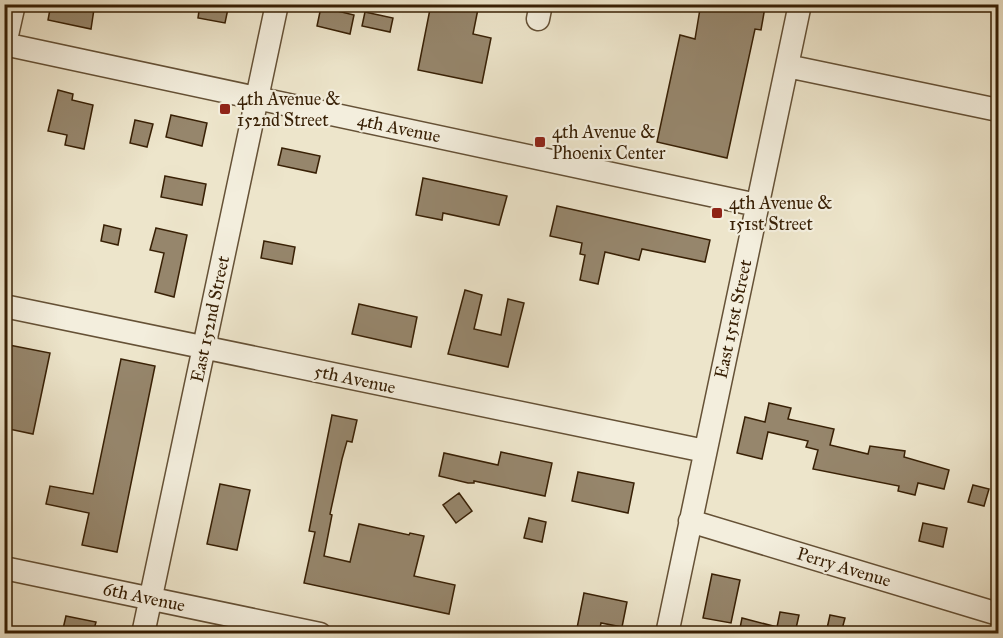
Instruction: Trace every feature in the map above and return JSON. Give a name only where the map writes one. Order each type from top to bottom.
[{"type":"street","points":[[5,44],[14,4]]},
{"type":"street","name":"East 152nd Street","points":[[143,633],[278,4]]},
{"type":"street","name":"East 151st Street","points":[[667,633],[800,4]]},
{"type":"street","name":"4th Avenue","points":[[5,44],[757,205]]},
{"type":"street","points":[[787,66],[999,110]]},
{"type":"street","name":"5th Avenue","points":[[4,306],[705,452]]},
{"type":"street","name":"Perry Avenue","points":[[690,521],[999,614]]},
{"type":"street","name":"6th Avenue","points":[[4,568],[320,633]]},
{"type":"building","points":[[51,4],[71,4],[94,9],[91,29],[48,20]]},
{"type":"building","points":[[200,4],[229,4],[225,23],[198,18]]},
{"type":"building","points":[[431,4],[479,4],[473,34],[491,38],[482,83],[418,70]]},
{"type":"building","points":[[705,4],[752,4],[765,7],[761,30],[755,29],[727,158],[657,142],[680,35],[695,39],[700,9],[703,10]]},
{"type":"building","points":[[321,7],[354,15],[350,34],[317,26]]},
{"type":"building","points":[[365,12],[393,18],[390,32],[362,26]]},
{"type":"building","points":[[58,90],[73,94],[72,100],[93,105],[84,149],[65,145],[67,135],[48,131]]},
{"type":"building","points":[[171,115],[207,123],[202,146],[166,137]]},
{"type":"building","points":[[135,120],[153,124],[147,147],[130,143]]},
{"type":"building","points":[[282,148],[320,156],[316,173],[278,165]]},
{"type":"building","points":[[165,176],[206,184],[202,205],[161,197]]},
{"type":"building","points":[[423,178],[507,196],[499,225],[443,213],[442,220],[416,215]]},
{"type":"building","points":[[557,206],[710,240],[705,262],[642,249],[639,260],[605,252],[598,284],[580,280],[585,255],[580,254],[582,243],[550,236]]},
{"type":"building","points":[[104,225],[121,229],[118,245],[101,241]]},
{"type":"building","points":[[156,228],[187,235],[174,297],[155,292],[164,253],[150,250]]},
{"type":"building","points":[[264,241],[295,247],[292,264],[261,258]]},
{"type":"building","points":[[465,290],[482,295],[474,329],[501,335],[508,299],[524,303],[508,367],[448,354]]},
{"type":"building","points":[[359,304],[417,317],[411,347],[352,334]]},
{"type":"building","points":[[4,344],[50,353],[33,434],[4,428]]},
{"type":"building","points":[[121,359],[155,366],[117,552],[82,545],[89,513],[46,504],[50,486],[93,494]]},
{"type":"building","points":[[769,403],[791,408],[788,419],[834,429],[830,445],[868,454],[870,446],[905,451],[904,457],[949,470],[944,489],[918,483],[915,495],[898,491],[899,486],[813,469],[818,450],[806,447],[808,441],[768,432],[762,459],[737,453],[745,417],[765,422]]},
{"type":"building","points":[[332,415],[357,420],[352,442],[347,441],[342,459],[324,556],[350,562],[359,524],[424,536],[414,576],[455,585],[449,614],[304,583],[315,532],[309,531]]},
{"type":"building","points":[[501,452],[552,463],[545,496],[439,476],[444,453],[498,465]]},
{"type":"building","points":[[578,472],[634,483],[628,513],[572,501]]},
{"type":"building","points":[[220,484],[250,490],[237,550],[207,544]]},
{"type":"building","points":[[973,485],[989,489],[984,506],[968,502]]},
{"type":"building","points":[[459,493],[472,511],[456,523],[443,505]]},
{"type":"building","points":[[529,518],[546,522],[542,542],[524,538]]},
{"type":"building","points":[[923,523],[947,528],[943,547],[919,541]]},
{"type":"building","points":[[712,574],[740,580],[731,623],[703,618]]},
{"type":"building","points":[[584,593],[627,602],[622,627],[601,623],[599,633],[576,633]]},
{"type":"building","points":[[780,612],[799,615],[795,633],[739,633],[742,618],[777,627]]},
{"type":"building","points":[[830,615],[845,618],[841,633],[826,633]]},
{"type":"building","points":[[66,616],[96,622],[93,633],[62,633]]},
{"type":"place","name":"4th Avenue & 152nd Street","points":[[225,109]]},
{"type":"place","name":"4th Avenue & Phoenix Center","points":[[540,142]]},
{"type":"place","name":"4th Avenue & 151st Street","points":[[717,213]]}]
